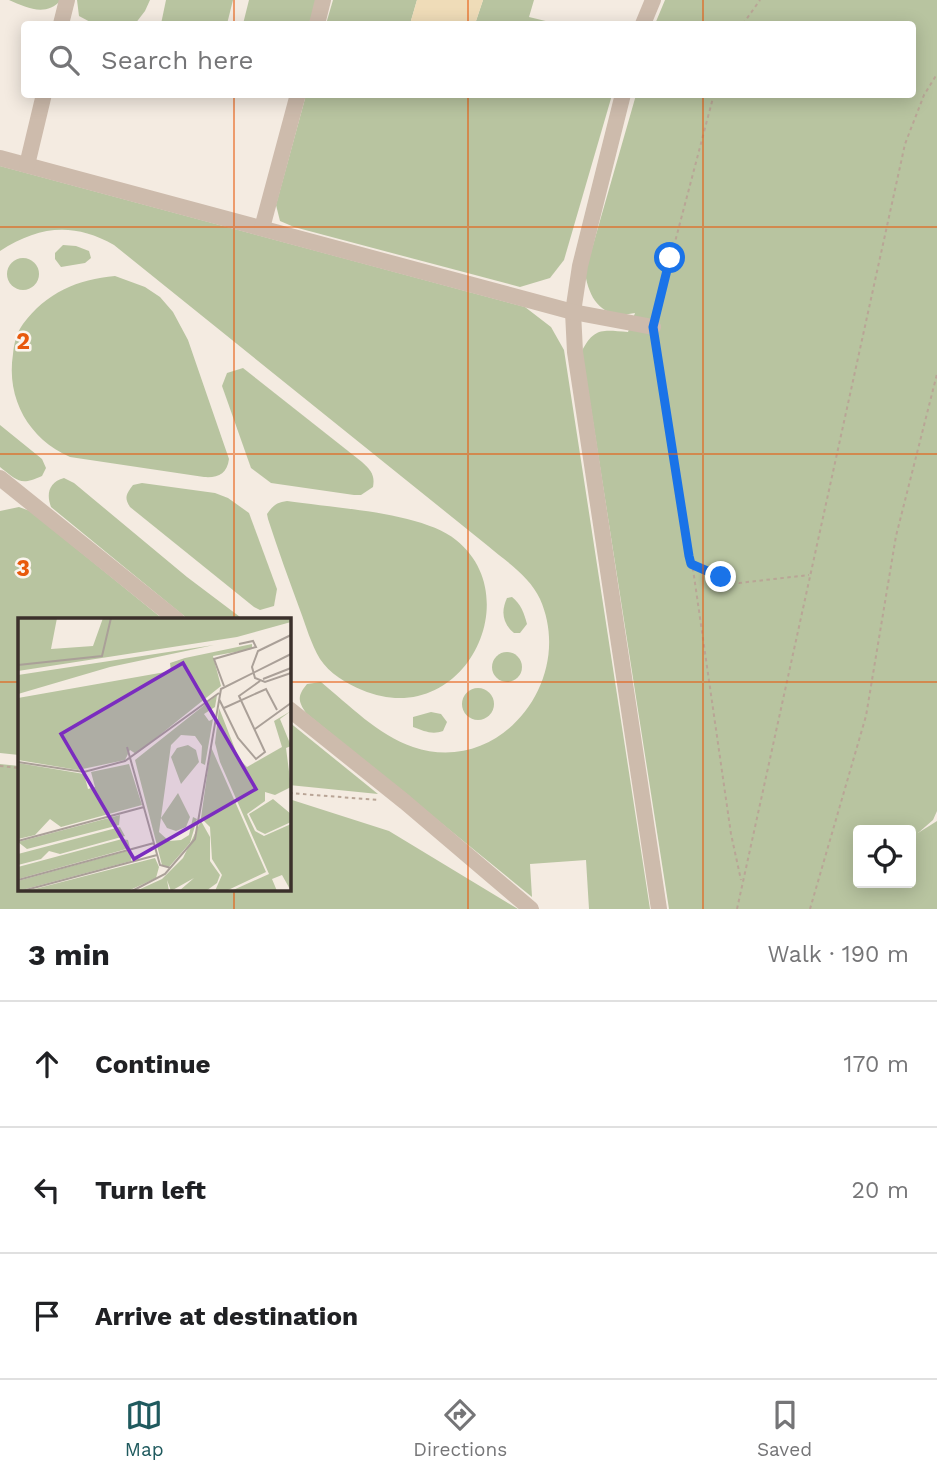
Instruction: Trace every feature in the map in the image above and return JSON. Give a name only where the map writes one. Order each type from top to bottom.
[{"type":"street","points":[[62,21],[67,0]]},
{"type":"street","points":[[318,21],[323,0]]},
{"type":"street","points":[[644,21],[653,0]]},
{"type":"street","points":[[27,165],[43,98]]},
{"type":"street","points":[[262,229],[297,98]]},
{"type":"street","points":[[622,98],[580,266],[573,312],[575,352],[659,909]]},
{"type":"street","points":[[0,158],[573,312],[653,327]]},
{"type":"street","points":[[0,478],[175,618]]},
{"type":"street","points":[[290,710],[405,802],[531,909]]},
{"type":"path","points":[[745,21],[760,0]]},
{"type":"path","points":[[737,909],[905,144],[923,95],[937,74]]},
{"type":"path","points":[[713,98],[653,327],[730,834],[742,881]]},
{"type":"path","points":[[810,909],[866,716],[897,536],[937,374]]},
{"type":"path","points":[[691,564],[739,583],[810,575]]},
{"type":"path","points":[[0,766],[18,768]]},
{"type":"path","points":[[290,793],[379,800]]},
{"type":"green space","points":[[9,0],[61,0],[43,10]]},
{"type":"green space","points":[[77,0],[150,0],[137,21],[88,21],[79,16]]},
{"type":"green space","points":[[166,0],[233,0],[228,21],[162,21]]},
{"type":"green space","points":[[249,0],[318,0],[313,21],[244,21]]},
{"type":"green space","points":[[333,0],[417,0],[411,21],[327,21]]},
{"type":"green space","points":[[483,0],[534,0],[529,17],[546,21],[476,21]]},
{"type":"green space","points":[[665,0],[937,0],[937,811],[933,820],[918,833],[937,821],[937,909],[669,909],[582,351],[595,334],[628,332],[635,313],[615,313],[600,307],[587,284],[585,273],[635,98],[916,98],[916,21],[656,21]]},
{"type":"green space","points":[[305,98],[611,98],[564,260],[550,278],[520,287],[294,227],[280,221],[276,205]]},
{"type":"green space","points":[[0,166],[525,307],[551,327],[564,350],[650,909],[589,909],[586,860],[530,864],[532,897],[306,713],[300,702],[300,695],[307,684],[321,682],[364,719],[400,742],[413,747],[445,753],[475,748],[501,735],[523,715],[539,689],[548,661],[548,630],[536,591],[510,564],[114,245],[84,233],[56,230],[28,236],[0,251]]},
{"type":"green space","points":[[63,245],[89,251],[91,258],[85,263],[61,267],[55,259],[55,253]]},
{"type":"green space","points":[[23,258],[35,262],[39,274],[35,286],[23,290],[11,286],[7,274],[11,262]]},
{"type":"green space","points":[[115,276],[145,287],[160,297],[173,312],[188,340],[229,459],[221,474],[204,477],[70,457],[43,440],[24,416],[13,387],[12,371],[14,346],[21,327],[32,313],[52,296],[88,280]]},
{"type":"green space","points":[[243,368],[362,462],[372,473],[373,487],[361,495],[354,495],[271,483],[251,468],[222,386],[227,373]]},
{"type":"green space","points":[[0,425],[42,459],[46,468],[42,476],[24,481],[11,476],[0,467]]},
{"type":"green space","points":[[64,478],[74,483],[187,577],[241,618],[187,618],[51,507],[50,489]]},
{"type":"green space","points":[[142,483],[215,493],[228,498],[249,513],[277,589],[274,606],[260,610],[254,607],[130,507],[127,494],[133,485]]},
{"type":"green space","points":[[287,501],[400,517],[422,523],[456,540],[477,565],[486,594],[485,624],[474,652],[455,676],[429,692],[398,698],[362,690],[328,669],[311,641],[268,519],[267,514],[274,506]]},
{"type":"green space","points":[[19,507],[30,511],[162,618],[18,618],[18,755],[0,753],[0,511]]},
{"type":"green space","points":[[512,597],[522,609],[527,624],[520,633],[514,633],[510,629],[504,617],[507,598]]},
{"type":"green space","points":[[507,652],[518,656],[522,667],[518,678],[507,682],[496,678],[492,667],[496,656]]},
{"type":"green space","points":[[478,688],[489,693],[494,704],[489,715],[478,720],[467,715],[462,704],[467,693]]},
{"type":"green space","points":[[431,712],[441,714],[447,722],[443,731],[432,733],[413,727],[413,717]]},
{"type":"green space","points":[[290,723],[378,794],[290,785]]},
{"type":"green space","points":[[0,764],[18,766],[18,892],[290,892],[290,799],[389,831],[518,909],[0,909]]},
{"type":"sand","points":[[417,0],[483,0],[476,21],[411,21]]},
{"type":"route","points":[[670,258],[653,327],[689,556],[691,564],[721,577]]}]
